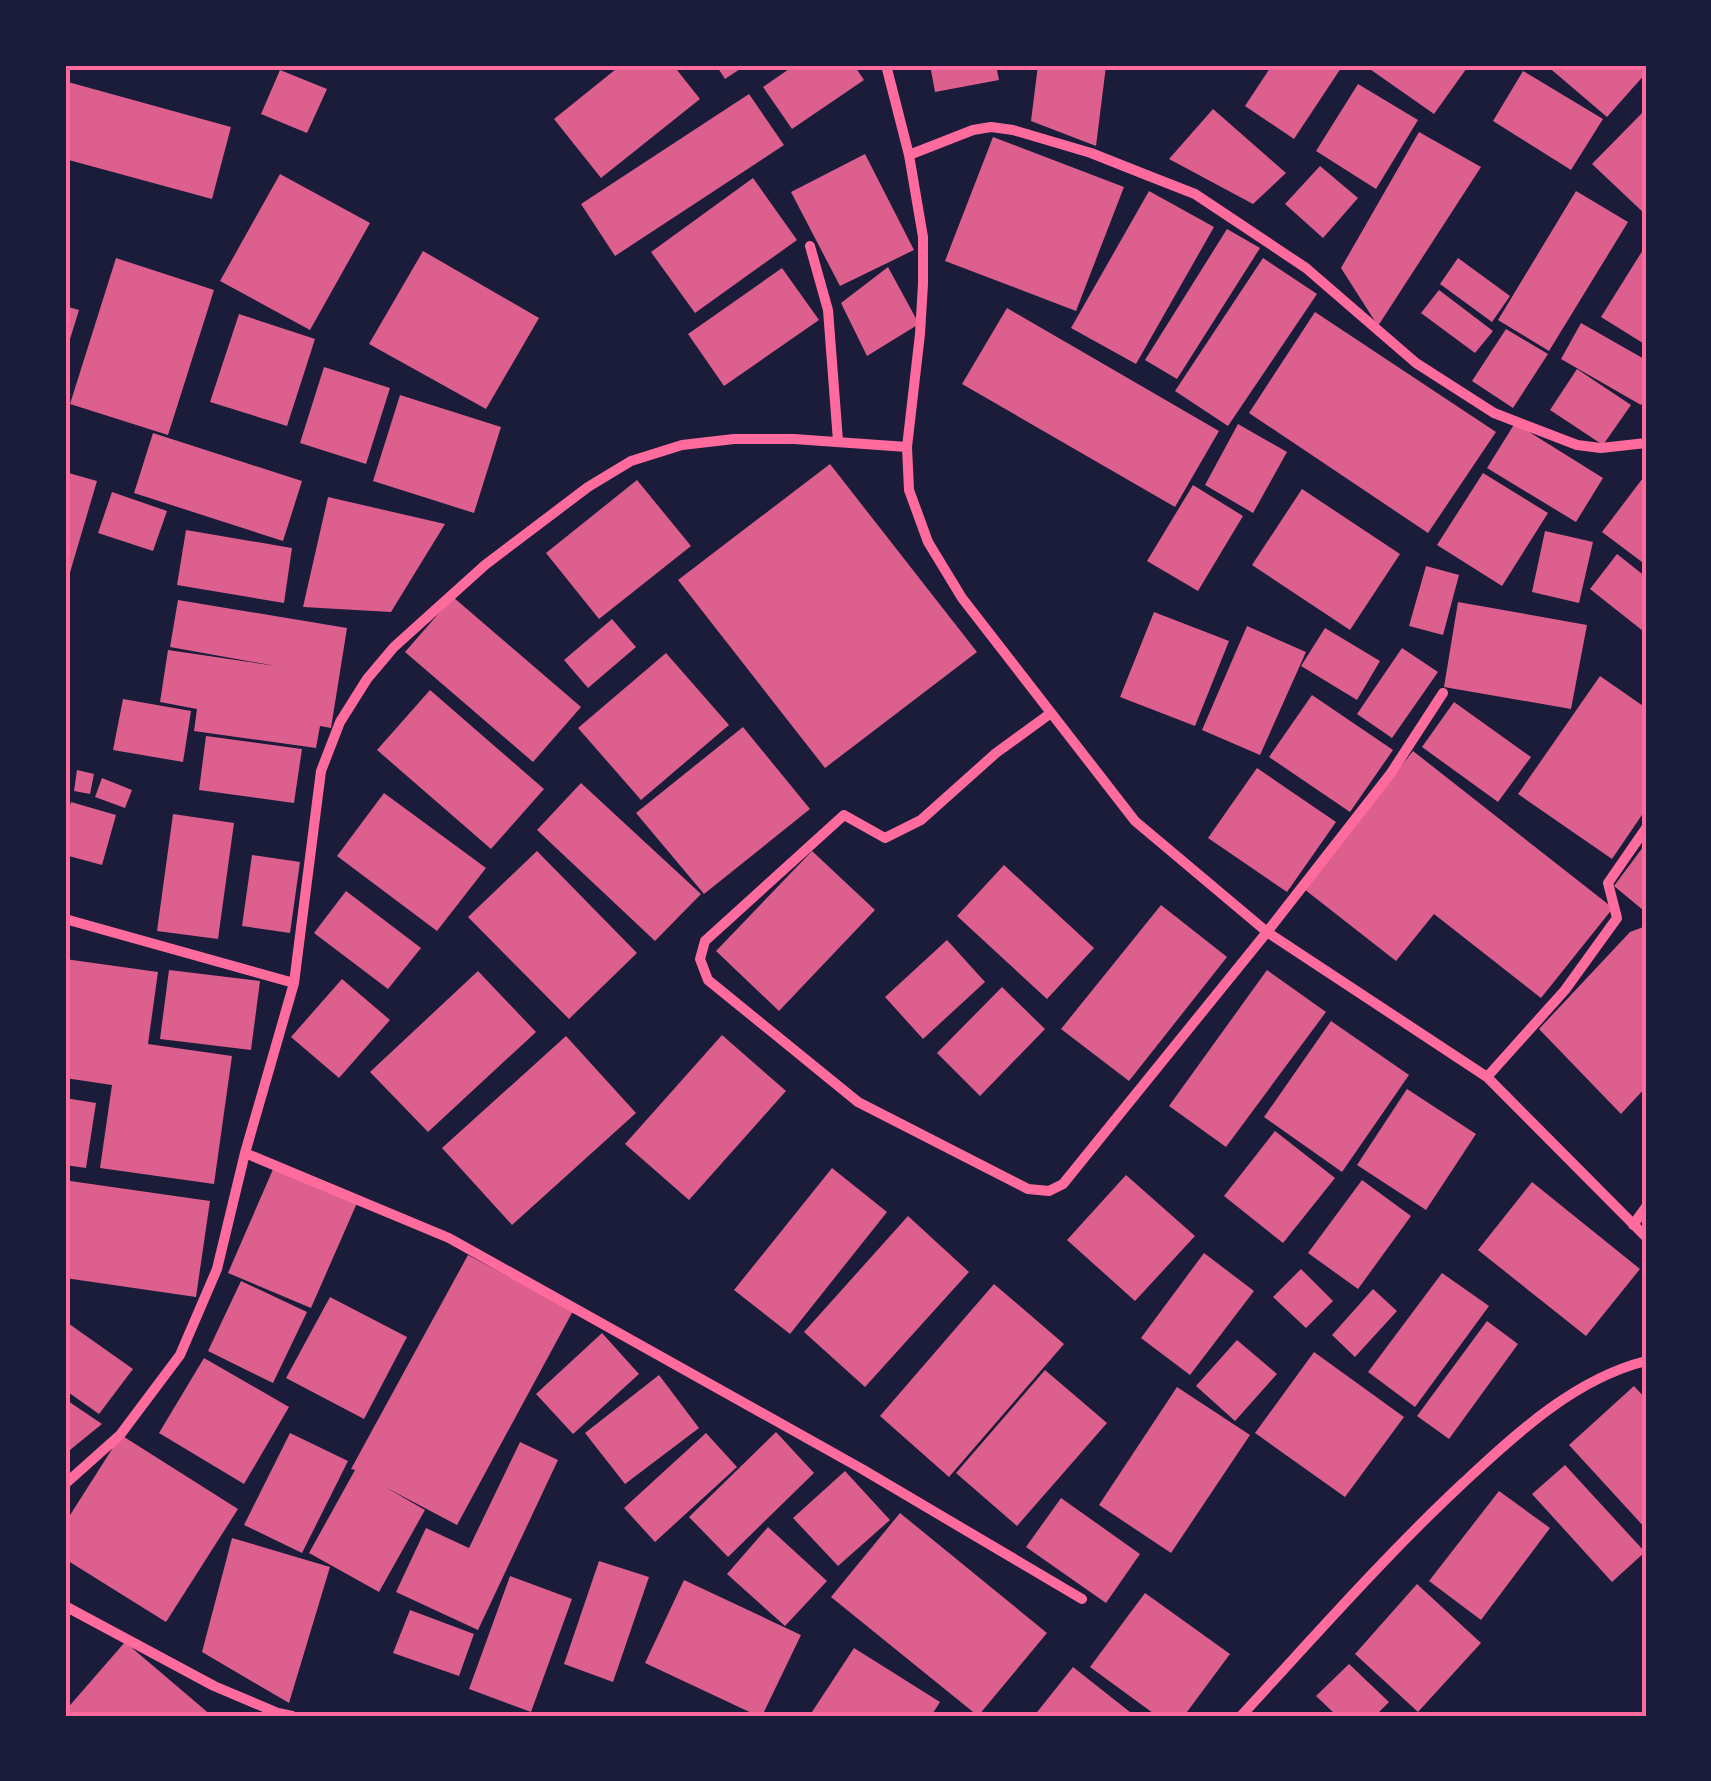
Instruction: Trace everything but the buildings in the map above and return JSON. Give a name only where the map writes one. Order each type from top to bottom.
[{"type":"street","points":[[886,65],[923,237],[923,284],[907,446],[909,490],[928,542],[962,598],[1135,821],[1267,932],[1487,1077],[1646,1238]]},
{"type":"street","points":[[908,155],[991,126],[1091,154],[1195,194],[1306,268],[1416,362],[1494,413],[1577,445],[1601,448],[1646,444]]},
{"type":"street","points":[[810,246],[828,310],[838,442]]},
{"type":"street","points":[[65,1484],[120,1435],[180,1354],[217,1269],[294,983],[321,770],[340,722],[394,646],[485,565],[588,487],[630,461],[682,445],[734,438],[907,446]]},
{"type":"street","points":[[1051,713],[996,753],[922,820],[885,838],[844,815],[704,941],[700,959],[708,980],[858,1102],[1028,1189],[1049,1190],[1063,1184],[1267,932],[1391,772],[1443,694]]},
{"type":"street","points":[[1487,1077],[1565,990],[1617,918],[1608,888],[1610,877],[1646,828]]},
{"type":"street","points":[[65,919],[294,983]]},
{"type":"street","points":[[245,1154],[449,1238],[862,1469],[1082,1599]]},
{"type":"street","points":[[1634,1225],[1646,1207]]},
{"type":"street","points":[[1241,1716],[1418,1525],[1487,1461],[1571,1394],[1605,1375],[1646,1361]]},
{"type":"street","points":[[65,1606],[214,1686],[292,1716]]}]
